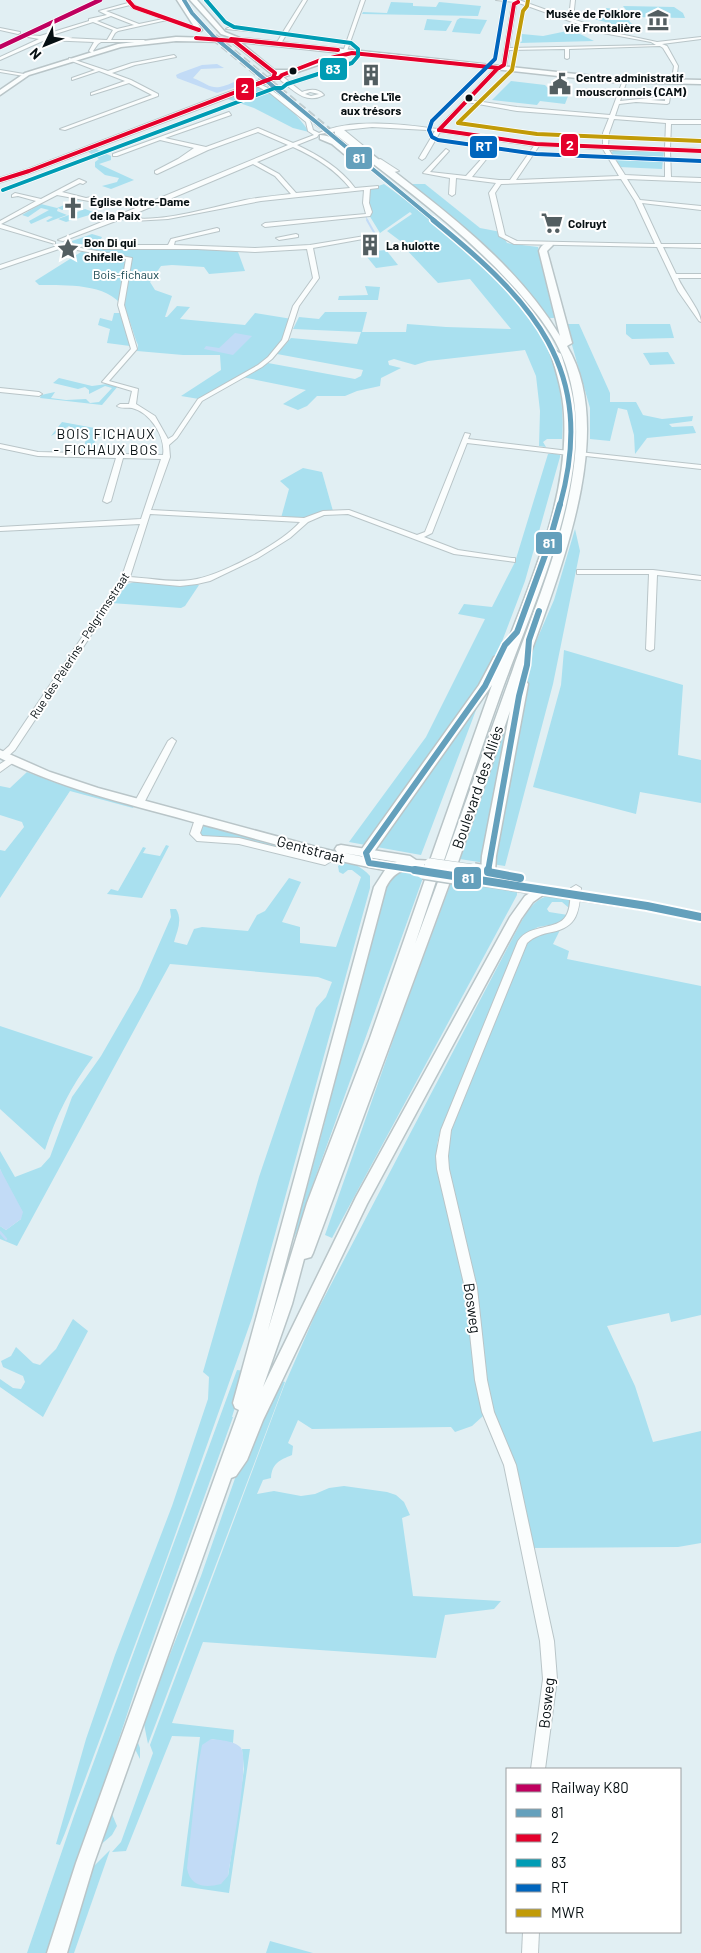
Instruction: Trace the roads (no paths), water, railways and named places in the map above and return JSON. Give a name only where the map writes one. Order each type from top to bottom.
[{"type":"highway","points":[[182,0],[199,30]]},
{"type":"highway","points":[[182,0],[192,13],[222,36],[240,42]]},
{"type":"highway","points":[[192,0],[198,13],[222,36]]},
{"type":"highway","points":[[177,22],[188,21],[190,17]]},
{"type":"highway","points":[[324,134],[370,171],[396,188],[482,260],[523,305],[547,337],[556,355],[567,388],[574,454]]},
{"type":"highway","points":[[324,134],[446,220],[489,256],[533,302],[554,331],[574,371]]},
{"type":"highway","points":[[548,245],[543,251],[579,391],[582,420],[574,454]]},
{"type":"highway","name":"Boulevard des Alliés","points":[[437,868],[529,640],[560,552],[573,504],[574,454]]},
{"type":"highway","name":"Boulevard des Alliés","points":[[437,868],[475,748],[545,556],[574,454]]},
{"type":"highway","points":[[367,858],[485,686],[506,645],[517,632]]},
{"type":"highway","points":[[481,875],[527,665],[529,640]]},
{"type":"main road","points":[[199,30],[202,31],[200,36],[204,38]]},
{"type":"main road","points":[[196,38],[199,30]]},
{"type":"main road","points":[[0,94],[21,76],[92,52],[143,41],[222,36]]},
{"type":"main road","points":[[240,42],[254,41],[620,81],[674,80],[701,82]]},
{"type":"main road","points":[[240,42],[277,77]]},
{"type":"main road","points":[[0,180],[29,171],[346,52]]},
{"type":"main road","name":"Gentstraat","points":[[4,757],[52,777],[243,831],[461,878],[481,875],[522,887],[538,890],[576,892],[701,917]]},
{"type":"main road","points":[[367,858],[377,876],[380,887]]},
{"type":"main road","points":[[219,1488],[222,1458],[250,1372],[380,887],[388,872],[402,865],[437,868],[481,875],[510,877],[576,892]]},
{"type":"main road","points":[[57,1953],[85,1863],[285,1304],[293,1289],[437,868]]},
{"type":"main road","points":[[510,877],[522,887],[522,895],[516,917]]},
{"type":"main road","points":[[219,1488],[241,1455],[256,1418],[360,1200],[516,917],[529,899],[538,893],[538,890]]},
{"type":"street","points":[[278,44],[305,0]]},
{"type":"street","points":[[346,52],[364,0]]},
{"type":"street","points":[[498,0],[515,0],[609,33],[656,43],[665,47],[676,66],[674,80]]},
{"type":"street","points":[[422,158],[440,127],[504,65],[515,0]]},
{"type":"street","points":[[571,21],[573,0]]},
{"type":"street","points":[[138,25],[101,11],[129,2],[167,19],[199,30]]},
{"type":"street","points":[[0,59],[32,50],[27,46],[41,38],[111,15]]},
{"type":"street","points":[[109,40],[113,32],[117,30],[167,19]]},
{"type":"street","points":[[91,20],[117,30]]},
{"type":"street","points":[[0,29],[18,33]]},
{"type":"street","points":[[222,36],[284,33]]},
{"type":"street","points":[[30,36],[98,41],[143,41]]},
{"type":"street","points":[[507,49],[648,46],[656,43],[701,38]]},
{"type":"street","points":[[92,52],[90,51],[98,41]]},
{"type":"street","points":[[656,43],[668,43]]},
{"type":"street","points":[[567,58],[568,48]]},
{"type":"street","points":[[107,73],[134,64],[174,56]]},
{"type":"street","points":[[63,129],[156,95],[129,81],[71,59]]},
{"type":"street","points":[[0,66],[7,69],[3,71],[21,76]]},
{"type":"street","points":[[74,79],[99,70]]},
{"type":"street","points":[[277,77],[293,86],[303,97],[312,98],[322,95],[321,93],[293,86]]},
{"type":"street","points":[[93,94],[129,81]]},
{"type":"street","points":[[620,81],[618,103],[606,133],[605,147],[638,201],[681,291],[701,320]]},
{"type":"street","points":[[257,84],[272,92],[308,121],[311,131],[324,134],[396,171]]},
{"type":"street","points":[[302,94],[313,91]]},
{"type":"street","points":[[618,103],[668,96],[668,103],[636,101]]},
{"type":"street","points":[[467,101],[512,108],[669,122],[701,122]]},
{"type":"street","points":[[114,155],[161,139],[212,118],[229,114]]},
{"type":"street","points":[[668,179],[669,122]]},
{"type":"street","points":[[0,267],[62,244],[75,236],[122,218],[292,145],[324,134],[374,126],[439,130],[538,144],[701,151]]},
{"type":"street","points":[[157,172],[206,149],[258,130],[331,164],[344,176],[354,190]]},
{"type":"street","points":[[161,139],[206,149]]},
{"type":"street","points":[[512,181],[538,144]]},
{"type":"street","points":[[180,160],[198,147]]},
{"type":"street","points":[[611,158],[610,152],[617,147]]},
{"type":"street","points":[[446,151],[426,173],[499,182],[623,178],[701,180]]},
{"type":"street","points":[[468,178],[485,157]]},
{"type":"street","points":[[253,162],[282,178],[294,196]]},
{"type":"street","points":[[452,194],[453,176]]},
{"type":"street","points":[[0,225],[79,181],[82,182]]},
{"type":"street","points":[[499,182],[492,193],[502,236],[516,243],[701,246]]},
{"type":"street","points":[[122,218],[136,220],[164,218],[239,203],[376,187]]},
{"type":"street","points":[[265,225],[368,214],[370,212],[366,203],[367,188]]},
{"type":"street","points":[[57,193],[87,200],[90,198]]},
{"type":"street","points":[[14,196],[17,194],[41,201]]},
{"type":"street","points":[[638,201],[701,208]]},
{"type":"street","points":[[282,224],[288,237]]},
{"type":"street","points":[[0,225],[62,244],[129,258],[121,305],[134,349],[105,381],[136,390],[132,403],[134,406],[120,406]]},
{"type":"street","points":[[170,248],[173,240],[217,230]]},
{"type":"street","points":[[279,238],[296,236]]},
{"type":"street","points":[[62,244],[255,250],[310,248],[370,237]]},
{"type":"street","points":[[166,444],[174,437],[200,400],[266,362],[285,340],[296,306],[316,278],[310,248]]},
{"type":"street","points":[[674,276],[701,276]]},
{"type":"street","points":[[0,390],[39,394]]},
{"type":"street","name":"Rue des Pèlerins - Pelgrimsstraat","points":[[0,769],[4,757],[12,748],[125,579],[166,457],[166,444],[153,417],[134,406]]},
{"type":"street","points":[[418,537],[428,533],[466,438],[574,454],[701,467]]},
{"type":"street","points":[[0,446],[38,454],[166,457]]},
{"type":"street","points":[[107,501],[120,455]]},
{"type":"street","points":[[148,512],[306,520],[323,513],[349,512],[410,536],[418,537],[430,544],[457,552],[512,560]]},
{"type":"street","points":[[125,579],[199,582],[276,546],[298,530],[306,520]]},
{"type":"street","points":[[0,529],[145,521]]},
{"type":"street","points":[[580,572],[653,572],[701,578]]},
{"type":"street","points":[[650,649],[653,572]]},
{"type":"street","points":[[139,803],[172,741]]},
{"type":"street","name":"Gentstraat","points":[[200,819],[195,834],[200,839],[239,841],[325,862]]},
{"type":"street","name":"Bosweg","points":[[538,1768],[550,1679],[547,1641],[510,1465],[484,1399],[471,1288],[442,1156],[446,1130],[523,941],[532,933],[565,924],[573,911],[576,892]]},
{"type":"street","points":[[530,1953],[531,1933]]},
{"type":"waterway","points":[[366,217],[368,221]]},
{"type":"waterway","points":[[367,220],[375,234]]},
{"type":"waterway","points":[[0,1232],[6,1239]]},
{"type":"tunnel","points":[[214,37],[332,134]]},
{"type":"rail line","name":"K80","points":[[0,47],[100,0]]},
{"type":"place","name":"Musée de Folklore vie Frontalière","points":[[658,20]]},
{"type":"place","name":"Crèche L'île aux trésors","points":[[371,75]]},
{"type":"place","name":"Centre administratif mouscronnois (CAM)","points":[[560,84]]},
{"type":"place","name":"Église Notre-Dame de la Paix","points":[[73,208]]},
{"type":"place","name":"Colruyt","points":[[552,223]]},
{"type":"place","name":"La hulotte","points":[[370,245]]},
{"type":"place","name":"Bon Di qui chifelle","points":[[68,249]]},
{"type":"district","name":"BOIS FICHAUX - FICHAUX BOS","points":[[106,442]]},
{"type":"park label","name":"Bois-fichaux","points":[[126,274]]}]
